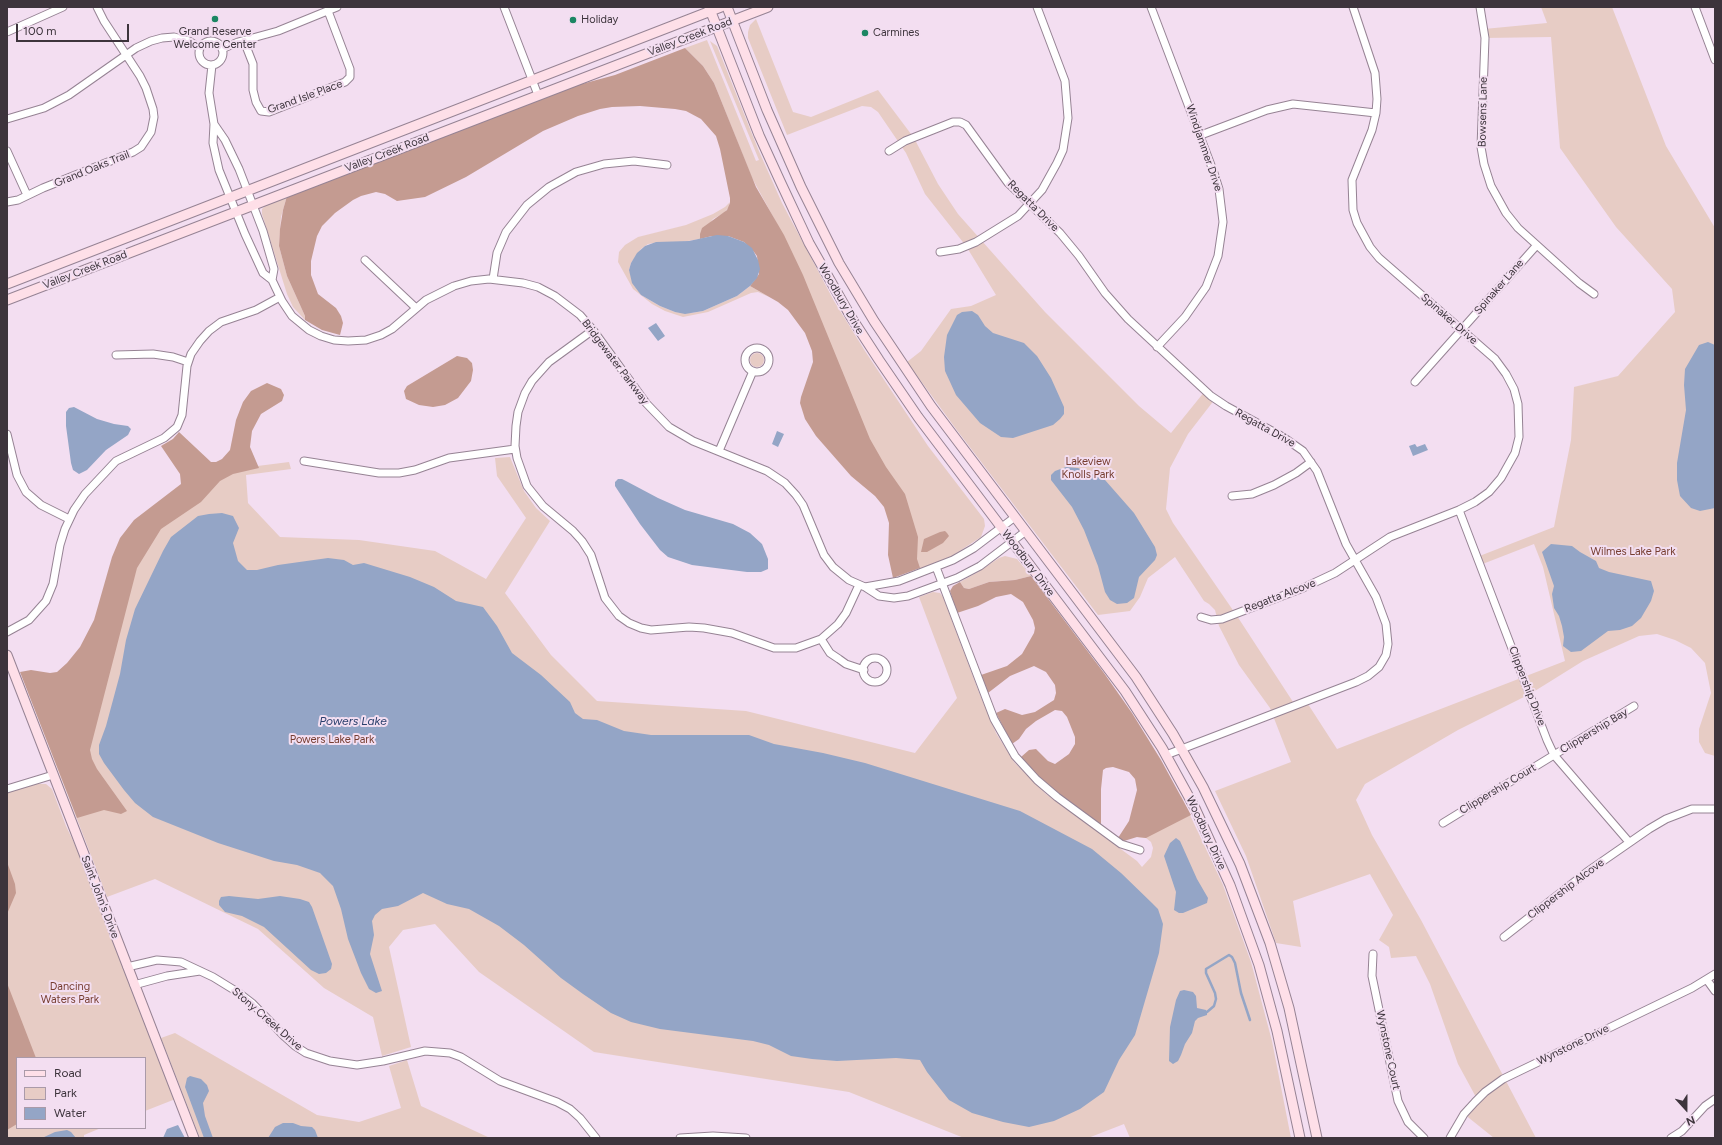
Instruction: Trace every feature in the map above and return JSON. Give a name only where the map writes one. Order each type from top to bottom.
[{"type":"main road","name":"Valley Creek Road","points":[[7,284],[532,80],[710,9],[721,7]]},
{"type":"main road","name":"Woodbury Drive","points":[[727,7],[793,172],[848,278],[877,326],[911,378],[1136,677],[1182,749],[1226,832],[1264,927],[1289,1008],[1317,1138]]},
{"type":"main road","name":"Valley Creek Road","points":[[7,300],[768,7]]},
{"type":"main road","name":"Woodbury Drive","points":[[710,9],[773,166],[804,232],[831,283],[866,341],[901,393],[1115,677],[1144,719],[1166,755],[1195,808],[1215,848],[1248,933],[1273,1014],[1300,1138]]},
{"type":"main road","name":"Saint John's Drive","points":[[7,655],[194,1138]]},
{"type":"street","points":[[7,32],[63,7]]},
{"type":"street","name":"Grand Oaks Trail","points":[[7,202],[27,196],[134,152],[141,147],[147,139],[153,125],[153,109],[140,76],[101,17],[97,7]]},
{"type":"street","points":[[222,49],[278,31],[337,7]]},
{"type":"street","points":[[504,7],[538,95]]},
{"type":"street","points":[[940,252],[959,248],[976,242],[1007,224],[1030,205],[1042,190],[1057,163],[1066,135],[1068,118],[1065,81],[1037,7]]},
{"type":"street","name":"Windjammer Drive","points":[[1151,7],[1201,135],[1217,184],[1222,205],[1223,222],[1218,256],[1206,287],[1197,302],[1157,347]]},
{"type":"street","name":"Spinaker Drive","points":[[1354,7],[1375,73],[1376,113],[1372,130],[1352,180],[1353,210],[1357,223],[1370,248],[1379,258],[1494,359],[1506,374],[1514,389],[1518,404],[1519,419],[1519,437],[1515,453],[1501,478],[1489,492],[1475,502],[1459,510],[1390,537],[1355,561]]},
{"type":"street","name":"Bowsens Lane","points":[[1480,7],[1485,33],[1481,129],[1482,151],[1484,164],[1494,193],[1506,213],[1518,228],[1536,246],[1594,294]]},
{"type":"street","points":[[1695,7],[1715,60]]},
{"type":"street","name":"Grand Isle Place","points":[[244,41],[253,64],[253,90],[256,102],[261,111],[269,112],[348,80],[350,77],[350,69],[328,11]]},
{"type":"street","points":[[7,119],[31,112],[56,102],[82,88],[143,44],[162,38],[184,39],[200,48]]},
{"type":"street","points":[[211,41],[218,44],[222,49],[223,54],[221,60],[212,65],[207,65],[199,56],[200,48],[203,44],[211,41]]},
{"type":"street","points":[[212,65],[209,93],[214,124]]},
{"type":"street","points":[[1201,135],[1273,108],[1293,104],[1376,113]]},
{"type":"street","name":"Regatta Drive","points":[[890,151],[905,141],[953,122],[960,122],[966,125],[1008,183],[1060,233],[1113,304],[1157,347],[1211,396],[1294,444],[1311,462],[1322,481],[1346,544],[1370,586],[1387,629],[1388,644],[1386,655],[1379,667],[1368,676],[1356,682],[1166,755]]},
{"type":"street","name":"Bridgewater Parkway","points":[[214,124],[224,140],[264,233],[274,269],[272,280]]},
{"type":"street","name":"Bridgewater Parkway","points":[[214,124],[213,143],[220,170],[230,198],[263,273],[272,280],[280,297],[292,316],[303,326],[324,337],[345,341],[362,340],[381,335],[394,328],[416,308],[434,295],[454,286],[471,281],[493,279],[523,283],[547,291],[574,310],[593,330],[646,403],[659,418],[680,434],[719,452],[767,471],[788,486],[803,505],[829,561],[841,575],[879,596],[894,598],[914,594],[942,584],[975,568],[1026,532]]},
{"type":"street","points":[[7,151],[27,196]]},
{"type":"street","points":[[493,279],[496,256],[506,232],[527,205],[549,187],[576,172],[608,163],[634,161],[667,165]]},
{"type":"street","name":"Spinaker Lane","points":[[1414,382],[1536,246]]},
{"type":"street","points":[[366,260],[416,308]]},
{"type":"street","points":[[7,632],[32,618],[48,598],[53,582],[61,541],[69,519],[85,494],[114,462],[164,438],[175,429],[182,415],[184,378],[188,362],[200,341],[214,327],[229,318],[256,310],[280,297]]},
{"type":"street","points":[[593,330],[549,362],[532,382],[525,393],[518,412],[515,433],[516,449],[521,471],[527,486],[543,506],[573,531],[582,541],[591,555],[605,598],[619,616],[629,623],[651,630],[689,627],[718,630],[760,644],[784,648],[796,648],[821,639],[838,624],[862,586],[895,582],[936,567],[967,552],[1015,517]]},
{"type":"street","points":[[116,355],[153,354],[173,357],[188,362]]},
{"type":"street","points":[[719,452],[753,371]]},
{"type":"street","points":[[7,434],[17,475],[26,492],[38,503],[69,519]]},
{"type":"street","points":[[304,461],[379,473],[399,473],[415,470],[449,458],[516,449]]},
{"type":"street","points":[[1232,496],[1252,494],[1274,485],[1296,473],[1311,462]]},
{"type":"street","name":"Clippership Drive","points":[[1459,510],[1554,755],[1629,842]]},
{"type":"street","name":"Regatta Alcove","points":[[1201,617],[1211,620],[1228,617],[1335,574],[1355,561]]},
{"type":"street","points":[[936,567],[994,719],[1018,760],[1045,788],[1121,844],[1140,850]]},
{"type":"street","points":[[821,639],[830,653],[839,660],[864,670]]},
{"type":"street","name":"Clippership Bay","points":[[1554,755],[1634,706]]},
{"type":"street","name":"Clippership Court","points":[[1443,823],[1554,755]]},
{"type":"street","points":[[7,789],[53,775]]},
{"type":"street","name":"Clippership Alcove","points":[[1504,936],[1587,872],[1629,842],[1666,819],[1698,808],[1715,809]]},
{"type":"street","name":"Wynstone Court","points":[[1374,954],[1372,976],[1398,1101],[1408,1122],[1424,1138]]},
{"type":"street","name":"Stony Creek Drive","points":[[127,967],[157,960],[170,960],[181,962],[200,971],[239,993],[252,1003],[290,1041],[306,1053],[318,1058],[343,1064],[357,1065],[383,1061],[425,1051],[450,1053],[461,1057],[500,1081],[557,1102],[570,1109],[580,1118],[596,1138]]},
{"type":"street","points":[[134,985],[149,980],[200,971]]},
{"type":"street","name":"Wynstone Drive","points":[[1450,1138],[1464,1114],[1474,1102],[1485,1092],[1503,1080],[1706,980],[1715,974]]},
{"type":"street","points":[[1706,980],[1715,991]]},
{"type":"street","points":[[1671,1138],[1682,1131],[1705,1106],[1715,1099]]},
{"type":"street","points":[[680,1138],[713,1136],[746,1138]]},
{"type":"green space","points":[[1541,7],[1612,7],[1666,146],[1715,228],[1715,756],[1705,753],[1699,742],[1699,729],[1711,693],[1705,663],[1691,648],[1675,640],[1657,634],[1639,636],[1583,661],[1530,694],[1458,730],[1365,784],[1356,800],[1372,835],[1421,920],[1536,1138],[1494,1138],[1464,1114],[1477,1099],[1458,1064],[1430,984],[1416,956],[1391,958],[1389,947],[1379,940],[1393,915],[1370,874],[1293,901],[1301,947],[1276,943],[1246,856],[1215,791],[1291,762],[1270,708],[1239,665],[1219,626],[1215,610],[1204,601],[1175,557],[1148,578],[1140,597],[1130,611],[1098,615],[956,429],[907,362],[921,351],[951,309],[971,306],[996,295],[966,246],[925,194],[906,153],[878,112],[871,107],[862,106],[787,135],[748,38],[748,32],[750,25],[756,19],[793,112],[811,117],[878,90],[914,138],[938,184],[958,214],[1045,312],[1139,406],[1171,433],[1205,391],[1215,399],[1188,434],[1170,468],[1166,509],[1173,523],[1239,619],[1295,705],[1306,701],[1337,749],[1565,661],[1543,567],[1534,544],[1480,565],[1477,557],[1554,527],[1571,440],[1574,387],[1618,376],[1675,312],[1672,289],[1616,227],[1560,148],[1551,37],[1485,38],[1484,29],[1547,23]]},
{"type":"green space","points":[[707,40],[756,161],[759,160],[710,41],[717,46],[758,149],[782,203],[834,301],[928,446],[984,519],[985,526],[981,537],[952,556],[919,569],[776,222],[752,178],[714,83],[703,66],[685,48]]},
{"type":"green space","points":[[287,196],[281,217],[279,246],[287,276],[305,316],[305,320],[293,307],[287,294],[262,214],[262,209],[266,205]]},
{"type":"green space","points":[[730,202],[729,207],[724,213],[713,219],[700,239],[682,242],[660,242],[648,244],[641,249],[631,263],[629,270],[641,295],[660,306],[675,312],[691,313],[703,311],[737,296],[750,286],[769,297],[758,292],[751,293],[708,312],[683,317],[665,311],[652,304],[633,289],[618,262],[619,252],[625,245],[638,237],[686,225],[713,214],[725,207]]},
{"type":"green space","points":[[757,353],[762,355],[764,360],[762,365],[757,367],[752,365],[750,360],[752,355]]},
{"type":"green space","name":"Powers Lake","points":[[179,433],[218,471],[289,462],[291,469],[246,475],[248,503],[280,537],[359,540],[435,551],[486,579],[526,518],[497,476],[495,458],[510,457],[524,491],[536,508],[550,521],[505,593],[551,655],[597,701],[746,711],[915,753],[957,698],[919,597],[933,592],[940,593],[943,597],[996,733],[1014,762],[1046,794],[1137,861],[1142,867],[1151,857],[1153,848],[1151,842],[1146,838],[1136,837],[1181,796],[1223,885],[1251,962],[1272,1041],[1291,1138],[1130,1138],[1124,1124],[1088,1138],[964,1138],[849,1092],[594,1052],[479,972],[435,924],[403,930],[389,947],[411,1047],[382,1056],[373,1017],[324,988],[258,929],[155,879],[107,897],[28,692],[57,681],[91,645],[141,525],[191,489],[163,445]]},
{"type":"green space","points":[[1005,556],[1017,559],[1031,576],[1015,580],[989,582],[969,589],[964,588],[960,582],[999,558]]},
{"type":"green space","name":"Dancing Waters Park","points":[[27,784],[46,784],[52,789],[66,826],[101,899],[178,1098],[146,1111],[146,1057],[16,1057],[16,1129],[99,1129],[84,1135],[84,1138],[7,1138],[7,789]]},
{"type":"green space","points":[[175,1033],[317,1115],[359,1122],[401,1108],[389,1066],[407,1060],[421,1106],[490,1138],[200,1138],[161,1038]]},
{"type":"shaded area","points":[[685,48],[703,66],[714,83],[756,187],[784,235],[803,275],[870,439],[886,467],[905,494],[918,537],[917,559],[920,568],[893,578],[888,555],[889,523],[884,507],[875,496],[851,476],[816,436],[805,419],[800,403],[813,362],[812,351],[805,333],[788,310],[778,302],[750,286],[759,274],[757,256],[744,242],[728,236],[712,236],[700,239],[702,228],[727,210],[730,203],[730,198],[716,136],[701,119],[686,111],[640,106],[600,109],[578,116],[543,131],[466,177],[425,197],[397,201],[385,194],[376,192],[353,200],[335,213],[322,226],[317,236],[311,261],[311,275],[318,294],[336,308],[341,316],[343,323],[340,335],[322,330],[305,320],[305,316],[287,276],[279,246],[283,210],[287,196],[567,88],[615,75]]},
{"type":"shaded area","points":[[457,356],[467,358],[472,363],[473,370],[471,381],[458,398],[445,405],[433,407],[419,405],[406,399],[404,391],[407,386]]},
{"type":"shaded area","points":[[267,383],[281,389],[284,395],[282,401],[261,414],[252,431],[250,447],[259,468],[233,474],[220,481],[201,502],[161,529],[137,568],[90,750],[92,759],[97,769],[127,811],[121,814],[104,810],[77,818],[20,672],[31,670],[50,673],[57,672],[67,663],[80,647],[94,620],[112,557],[120,538],[134,520],[181,484],[180,474],[161,446],[173,439],[179,432],[211,462],[216,462],[222,459],[230,450],[236,420],[243,402],[251,391]]},
{"type":"shaded area","points":[[945,531],[949,536],[943,543],[927,552],[921,552],[924,539]]},
{"type":"shaded area","points":[[1031,576],[1132,713],[1161,760],[1191,815],[1146,838],[1137,837],[1124,841],[1118,838],[1129,821],[1137,790],[1135,779],[1129,772],[1113,767],[1103,770],[1101,789],[1101,825],[1054,791],[1030,768],[1021,757],[1029,750],[1036,749],[1048,761],[1055,764],[1069,754],[1075,744],[1075,737],[1067,717],[1062,711],[1055,710],[1036,721],[1026,729],[1019,739],[1012,744],[996,713],[1005,709],[1022,715],[1035,712],[1054,700],[1056,693],[1055,685],[1046,672],[1034,666],[1010,676],[988,693],[981,675],[1007,666],[1022,654],[1034,633],[1035,628],[1033,620],[1023,602],[1011,594],[996,597],[978,606],[957,613],[950,591],[953,586],[960,582],[964,588],[969,589],[989,582],[1015,580]]},
{"type":"shaded area","points":[[7,862],[15,884],[16,893],[7,914]]},
{"type":"shaded area","points":[[7,983],[36,1057],[16,1057],[16,1125],[7,1130]]},
{"type":"water","points":[[717,235],[728,236],[744,242],[752,248],[758,260],[760,269],[757,278],[750,286],[737,296],[703,311],[685,314],[660,306],[641,295],[632,283],[629,270],[631,263],[637,253],[645,246],[656,242],[689,241]]},
{"type":"water","points":[[972,311],[978,315],[985,326],[993,333],[1024,343],[1037,356],[1051,378],[1064,407],[1064,414],[1053,425],[1013,438],[1001,437],[980,423],[956,395],[945,371],[944,357],[947,335],[957,315],[962,312]]},
{"type":"water","points":[[656,323],[665,336],[658,341],[648,328]]},
{"type":"water","points":[[1708,342],[1715,345],[1715,508],[1700,511],[1691,508],[1680,496],[1677,480],[1677,463],[1686,410],[1684,385],[1685,369],[1699,345]]},
{"type":"water","points":[[74,407],[97,419],[128,426],[131,429],[128,435],[106,450],[87,470],[79,474],[73,470],[71,463],[66,426],[66,412],[69,408]]},
{"type":"water","points":[[777,431],[784,434],[778,447],[772,444]]},
{"type":"water","points":[[1415,444],[1417,447],[1425,444],[1428,450],[1413,456],[1409,446]]},
{"type":"water","points":[[1066,467],[1078,468],[1105,480],[1134,513],[1155,547],[1157,555],[1155,560],[1139,577],[1134,598],[1127,603],[1117,604],[1110,600],[1105,592],[1098,566],[1084,530],[1072,507],[1051,480],[1051,475],[1055,471]]},
{"type":"water","points":[[618,479],[622,479],[685,510],[733,524],[750,533],[762,544],[768,559],[768,569],[761,572],[747,572],[692,565],[668,557],[660,550],[640,524],[615,486],[615,482]]},
{"type":"water","name":"Powers Lake","points":[[222,513],[233,516],[239,528],[233,543],[238,561],[247,570],[257,570],[278,565],[328,558],[344,560],[353,565],[364,563],[410,577],[434,587],[456,601],[483,607],[497,626],[512,653],[541,675],[570,702],[575,713],[583,719],[597,720],[624,731],[651,735],[749,735],[774,744],[823,753],[865,763],[1020,811],[1092,849],[1121,873],[1158,909],[1163,924],[1159,953],[1135,1035],[1119,1060],[1104,1092],[1080,1109],[1054,1121],[1029,1127],[1003,1122],[972,1113],[949,1100],[927,1072],[920,1060],[896,1058],[837,1061],[812,1059],[791,1056],[769,1045],[753,1041],[660,1029],[631,1022],[611,1013],[561,978],[524,945],[499,926],[469,909],[447,904],[423,893],[398,906],[382,909],[375,915],[372,921],[374,935],[370,954],[382,991],[376,993],[369,989],[348,939],[341,909],[333,886],[320,873],[297,865],[274,861],[218,843],[153,817],[135,803],[104,763],[99,754],[99,745],[106,726],[120,674],[126,640],[135,609],[163,551],[171,537],[198,516]]},
{"type":"water","points":[[1551,544],[1572,546],[1596,561],[1599,568],[1609,572],[1651,581],[1654,591],[1651,601],[1641,618],[1632,626],[1620,630],[1608,631],[1581,651],[1571,652],[1563,646],[1564,637],[1562,626],[1559,616],[1554,608],[1552,594],[1554,586],[1542,552]]},
{"type":"water","points":[[1176,838],[1180,841],[1197,879],[1208,898],[1207,903],[1183,913],[1179,913],[1174,910],[1176,892],[1164,856],[1170,843]]},
{"type":"water","points":[[229,896],[258,899],[280,896],[309,902],[332,964],[331,969],[326,973],[319,974],[311,970],[264,927],[242,916],[225,912],[219,905],[219,901],[221,897]]},
{"type":"water","points":[[1184,990],[1193,992],[1196,996],[1197,1008],[1206,1010],[1207,1015],[1198,1018],[1195,1021],[1192,1033],[1185,1044],[1178,1061],[1173,1064],[1169,1061],[1170,1027],[1176,1000],[1180,991]]},
{"type":"water","points":[[190,1076],[201,1079],[207,1085],[209,1091],[203,1103],[205,1116],[213,1138],[204,1138],[185,1087],[187,1078]]},
{"type":"water","points":[[283,1123],[293,1123],[301,1126],[312,1127],[318,1138],[268,1138],[275,1127]]},
{"type":"water","points":[[178,1125],[185,1138],[163,1138],[167,1129]]},
{"type":"water","points":[[67,1130],[76,1138],[42,1138],[55,1132]]},
{"type":"waterway","points":[[1207,1012],[1214,1006],[1216,999],[1215,993],[1206,973],[1206,969],[1229,955],[1235,963],[1241,993],[1250,1020]]},
{"type":"place","name":"Grand Reserve Welcome Center","points":[[215,19]]},
{"type":"place","name":"Holiday","points":[[573,20]]},
{"type":"place","name":"Carmines","points":[[865,33]]},
{"type":"park label","name":"Lakeview Knolls Park","points":[[1088,468]]},
{"type":"park label","name":"Wilmes Lake Park","points":[[1633,552]]},
{"type":"park label","name":"Powers Lake Park","points":[[332,740]]}]
